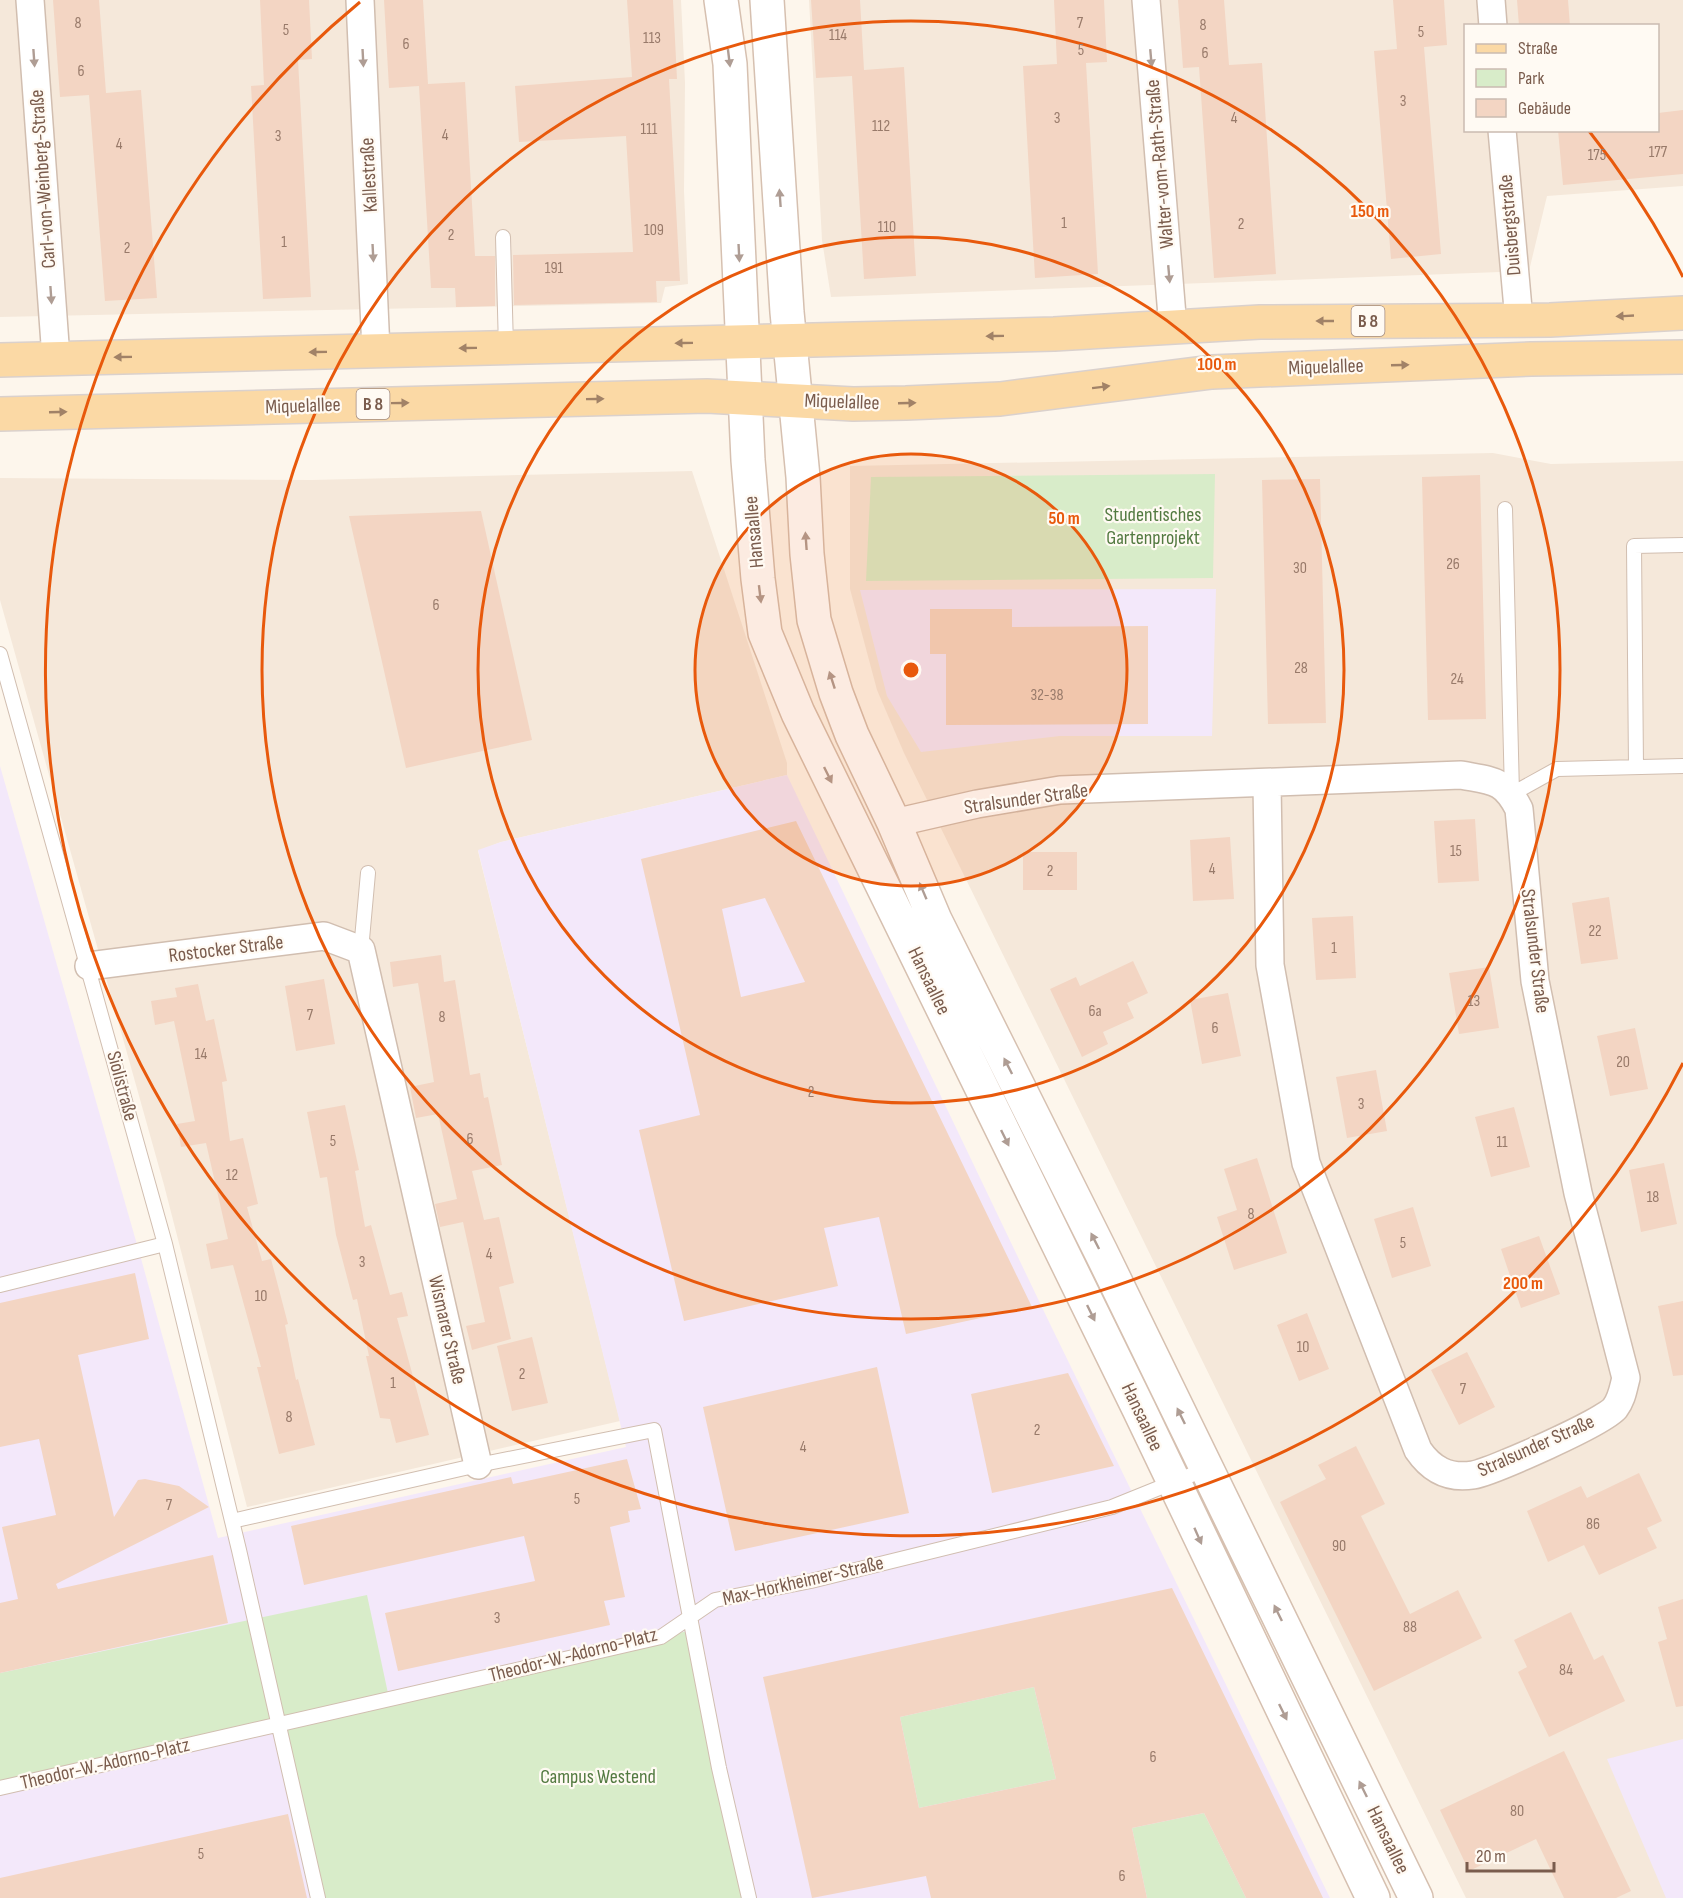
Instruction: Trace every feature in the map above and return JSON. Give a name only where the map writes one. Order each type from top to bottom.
[{"type":"main road","name":"Hansaallee","points":[[721,0],[730,64],[745,396],[753,519],[765,633],[803,723],[1373,1898]]},
{"type":"main road","name":"Hansaallee","points":[[767,0],[790,340],[814,620],[825,659],[852,735],[894,823],[935,920],[1416,1898]]},
{"type":"main road","name":"B 8","points":[[0,360],[790,340],[1173,328],[1260,322],[1519,320],[1683,313]]},
{"type":"main road","name":"Miquelallee","points":[[0,414],[745,396],[796,401],[906,404],[1000,399],[1212,372],[1531,359],[1683,357]]},
{"type":"street","name":"Carl-von-Weinberg-Straße","points":[[30,0],[56,358]]},
{"type":"street","name":"Kallestraße","points":[[360,0],[376,351]]},
{"type":"street","name":"Walter-vom-Rath-Straße","points":[[1146,0],[1173,328]]},
{"type":"street","points":[[1491,0],[1493,24]]},
{"type":"street","name":"Duisbergstraße","points":[[1502,132],[1519,320]]},
{"type":"street","name":"Stralsunder Straße","points":[[894,823],[977,804],[1060,790],[1461,775],[1499,782],[1512,794],[1520,809],[1535,981],[1578,1193],[1626,1378],[1622,1396],[1614,1411],[1552,1443],[1473,1475],[1438,1471],[1418,1450],[1306,1163],[1270,965],[1267,784]]},
{"type":"street","name":"Rostocker Straße","points":[[89,966],[324,936],[361,950]]},
{"type":"street","name":"Wismarer Straße","points":[[361,950],[478,1465]]},
{"type":"lane","points":[[503,237],[506,347]]},
{"type":"lane","points":[[1505,509],[1512,794],[1557,769],[1683,766]]},
{"type":"lane","points":[[1636,767],[1634,546],[1683,545]]},
{"type":"lane","name":"Siolistraße","points":[[0,654],[165,1244],[232,1521]]},
{"type":"lane","points":[[361,950],[368,873]]},
{"type":"lane","points":[[0,1285],[165,1244]]},
{"type":"lane","points":[[318,1898],[232,1521],[478,1465],[654,1431],[689,1618],[749,1898]]},
{"type":"lane","name":"Max-Horkheimer-Straße","points":[[689,1618],[715,1600],[811,1581],[1112,1507],[1206,1468]]},
{"type":"lane","name":"Theodor-W.-Adorno-Platz","points":[[0,1788],[661,1636],[689,1618]]},
{"type":"shaded area","points":[[0,0],[681,0],[685,83],[684,191],[688,284],[665,287],[661,303],[0,317]]},
{"type":"shaded area","points":[[809,0],[1683,0],[1683,186],[1547,196],[1529,271],[831,297],[822,240]]},
{"type":"shaded area","points":[[1493,453],[1551,464],[1683,461],[1683,1898],[1466,1898],[904,753],[877,690],[850,589],[850,466]]},
{"type":"shaded area","points":[[692,471],[787,763],[787,775],[501,842],[478,851],[620,1421],[247,1507],[164,1185],[0,600],[0,478],[312,480]]},
{"type":"shaded area","points":[[1216,589],[1212,736],[1060,736],[921,752],[887,696],[860,590]]},
{"type":"shaded area","points":[[0,766],[142,1262],[218,1538],[626,1447],[478,850],[501,842],[787,775],[1051,1326],[1330,1898],[0,1898]]},
{"type":"shaded area","points":[[1683,1739],[1683,1898],[1666,1898],[1607,1759]]},
{"type":"green space","name":"Studentisches Gartenprojekt","points":[[1215,474],[1213,578],[866,581],[871,477]]},
{"type":"green space","name":"Campus Westend","points":[[367,1595],[389,1698],[692,1630],[750,1898],[318,1898],[279,1724],[0,1788],[0,1673]]},
{"type":"green space","points":[[1034,1687],[1056,1779],[919,1808],[900,1717]]},
{"type":"green space","points":[[1204,1813],[1246,1898],[1147,1898],[1132,1828]]},
{"type":"building","points":[[53,0],[99,0],[106,93],[141,90],[157,298],[105,301],[89,95],[60,97]]},
{"type":"building","points":[[260,0],[309,0],[312,59],[298,60],[311,297],[263,299],[251,86],[264,85]]},
{"type":"building","points":[[384,0],[423,0],[428,84],[465,82],[475,256],[495,256],[495,306],[456,307],[455,288],[431,288],[419,86],[389,88]]},
{"type":"building","points":[[627,0],[673,0],[677,79],[669,79],[680,281],[656,281],[657,302],[514,305],[513,255],[633,252],[626,136],[519,142],[515,86],[632,77]]},
{"type":"building","points":[[811,0],[860,0],[864,70],[904,67],[916,276],[864,279],[852,76],[816,78]]},
{"type":"building","points":[[1054,0],[1104,0],[1107,62],[1086,63],[1098,274],[1035,278],[1023,66],[1057,64]]},
{"type":"building","points":[[1178,0],[1224,0],[1229,65],[1262,63],[1276,274],[1214,278],[1199,67],[1183,68]]},
{"type":"building","points":[[1393,0],[1444,0],[1447,45],[1424,47],[1441,254],[1391,259],[1374,51],[1397,49]]},
{"type":"building","points":[[1517,0],[1568,0],[1570,24],[1519,24]]},
{"type":"building","points":[[1683,110],[1683,174],[1563,185],[1558,132],[1659,132],[1659,113]]},
{"type":"building","points":[[1480,475],[1486,719],[1428,720],[1422,477]]},
{"type":"building","points":[[1320,479],[1326,723],[1268,724],[1262,480]]},
{"type":"building","points":[[481,511],[532,740],[406,768],[349,516]]},
{"type":"building","points":[[930,609],[1012,609],[1012,627],[1148,626],[1148,724],[946,725],[946,654],[930,654]]},
{"type":"building","points":[[1475,819],[1479,881],[1438,883],[1434,821]]},
{"type":"building","points":[[796,821],[1032,1307],[906,1334],[879,1217],[824,1228],[838,1286],[684,1321],[639,1130],[700,1115],[641,859]],"holes":[[[765,898],[805,982],[741,997],[722,909]]]},
{"type":"building","points":[[1230,837],[1234,899],[1193,901],[1190,840]]},
{"type":"building","points":[[1023,852],[1077,852],[1077,890],[1023,890]]},
{"type":"building","points":[[1609,897],[1618,959],[1581,964],[1572,903]]},
{"type":"building","points":[[1353,916],[1356,978],[1316,980],[1312,918]]},
{"type":"building","points":[[441,955],[444,982],[455,980],[470,1075],[480,1073],[484,1098],[488,1097],[502,1165],[472,1171],[484,1220],[499,1217],[514,1283],[499,1287],[511,1339],[472,1350],[466,1326],[485,1322],[463,1222],[440,1227],[435,1204],[457,1199],[438,1114],[416,1118],[410,1087],[434,1082],[418,983],[393,987],[390,962]]},
{"type":"building","points":[[1133,961],[1148,993],[1127,1003],[1134,1018],[1103,1032],[1108,1044],[1082,1057],[1050,989],[1076,977],[1080,986]]},
{"type":"building","points":[[1489,967],[1499,1028],[1459,1034],[1449,973]]},
{"type":"building","points":[[324,979],[335,1044],[296,1051],[285,986]]},
{"type":"building","points":[[198,984],[206,1021],[214,1019],[227,1081],[222,1082],[230,1141],[243,1138],[258,1204],[247,1207],[262,1261],[271,1259],[288,1324],[285,1325],[296,1380],[298,1379],[315,1445],[279,1454],[257,1367],[261,1367],[233,1265],[211,1269],[206,1244],[228,1239],[206,1143],[181,1147],[177,1124],[195,1121],[174,1021],[155,1025],[151,1001],[177,997],[175,988]]},
{"type":"building","points":[[1228,993],[1241,1056],[1202,1064],[1190,1000]]},
{"type":"building","points":[[1635,1028],[1648,1089],[1610,1096],[1597,1036]]},
{"type":"building","points":[[1376,1070],[1387,1131],[1347,1138],[1336,1077]]},
{"type":"building","points":[[345,1105],[359,1170],[355,1171],[365,1227],[371,1225],[390,1295],[402,1292],[408,1316],[397,1318],[429,1435],[396,1443],[390,1419],[380,1418],[366,1356],[369,1356],[357,1299],[353,1300],[336,1235],[327,1177],[320,1178],[307,1112]]},
{"type":"building","points":[[1514,1107],[1530,1167],[1491,1177],[1475,1117]]},
{"type":"building","points":[[1257,1158],[1287,1253],[1234,1270],[1217,1217],[1237,1210],[1224,1169]]},
{"type":"building","points":[[1664,1163],[1677,1224],[1641,1232],[1629,1170]]},
{"type":"building","points":[[1413,1207],[1431,1266],[1392,1278],[1374,1219]]},
{"type":"building","points":[[1539,1236],[1560,1294],[1521,1308],[1501,1249]]},
{"type":"building","points":[[135,1273],[149,1339],[78,1355],[114,1517],[138,1480],[145,1479],[179,1486],[209,1507],[56,1584],[58,1589],[213,1555],[228,1623],[0,1673],[0,1603],[18,1599],[2,1527],[56,1515],[39,1439],[0,1447],[0,1303]]},
{"type":"building","points":[[1683,1301],[1683,1375],[1673,1376],[1658,1306]]},
{"type":"building","points":[[1307,1313],[1329,1369],[1299,1381],[1277,1325]]},
{"type":"building","points":[[532,1337],[548,1403],[512,1411],[497,1346]]},
{"type":"building","points":[[1467,1352],[1495,1407],[1459,1425],[1431,1370]]},
{"type":"building","points":[[877,1367],[909,1513],[735,1551],[703,1407]]},
{"type":"building","points":[[1068,1373],[1114,1466],[992,1493],[971,1394]]},
{"type":"building","points":[[1356,1446],[1385,1504],[1361,1516],[1410,1614],[1458,1590],[1482,1638],[1374,1691],[1280,1502],[1326,1479],[1318,1465]]},
{"type":"building","points":[[627,1459],[641,1509],[628,1511],[630,1522],[610,1527],[625,1597],[604,1601],[610,1625],[398,1671],[385,1613],[535,1581],[524,1536],[304,1585],[291,1526],[511,1477],[513,1484]]},
{"type":"building","points":[[1639,1473],[1662,1521],[1647,1528],[1657,1548],[1599,1575],[1584,1545],[1548,1562],[1527,1511],[1581,1486],[1587,1498]]},
{"type":"building","points":[[1172,1588],[1323,1898],[1246,1898],[1204,1813],[1132,1828],[1147,1898],[931,1898],[926,1876],[812,1898],[763,1677]],"holes":[[[1034,1687],[1056,1779],[919,1808],[900,1717]]]},
{"type":"building","points":[[1683,1599],[1683,1706],[1676,1707],[1658,1642],[1667,1639],[1658,1607]]},
{"type":"building","points":[[1571,1612],[1594,1660],[1603,1655],[1625,1701],[1549,1737],[1518,1672],[1527,1667],[1514,1640]]},
{"type":"building","points":[[1564,1751],[1631,1891],[1616,1898],[1564,1898],[1536,1839],[1469,1871],[1440,1810]]},
{"type":"building","points":[[288,1814],[307,1898],[0,1898],[0,1878]]}]
